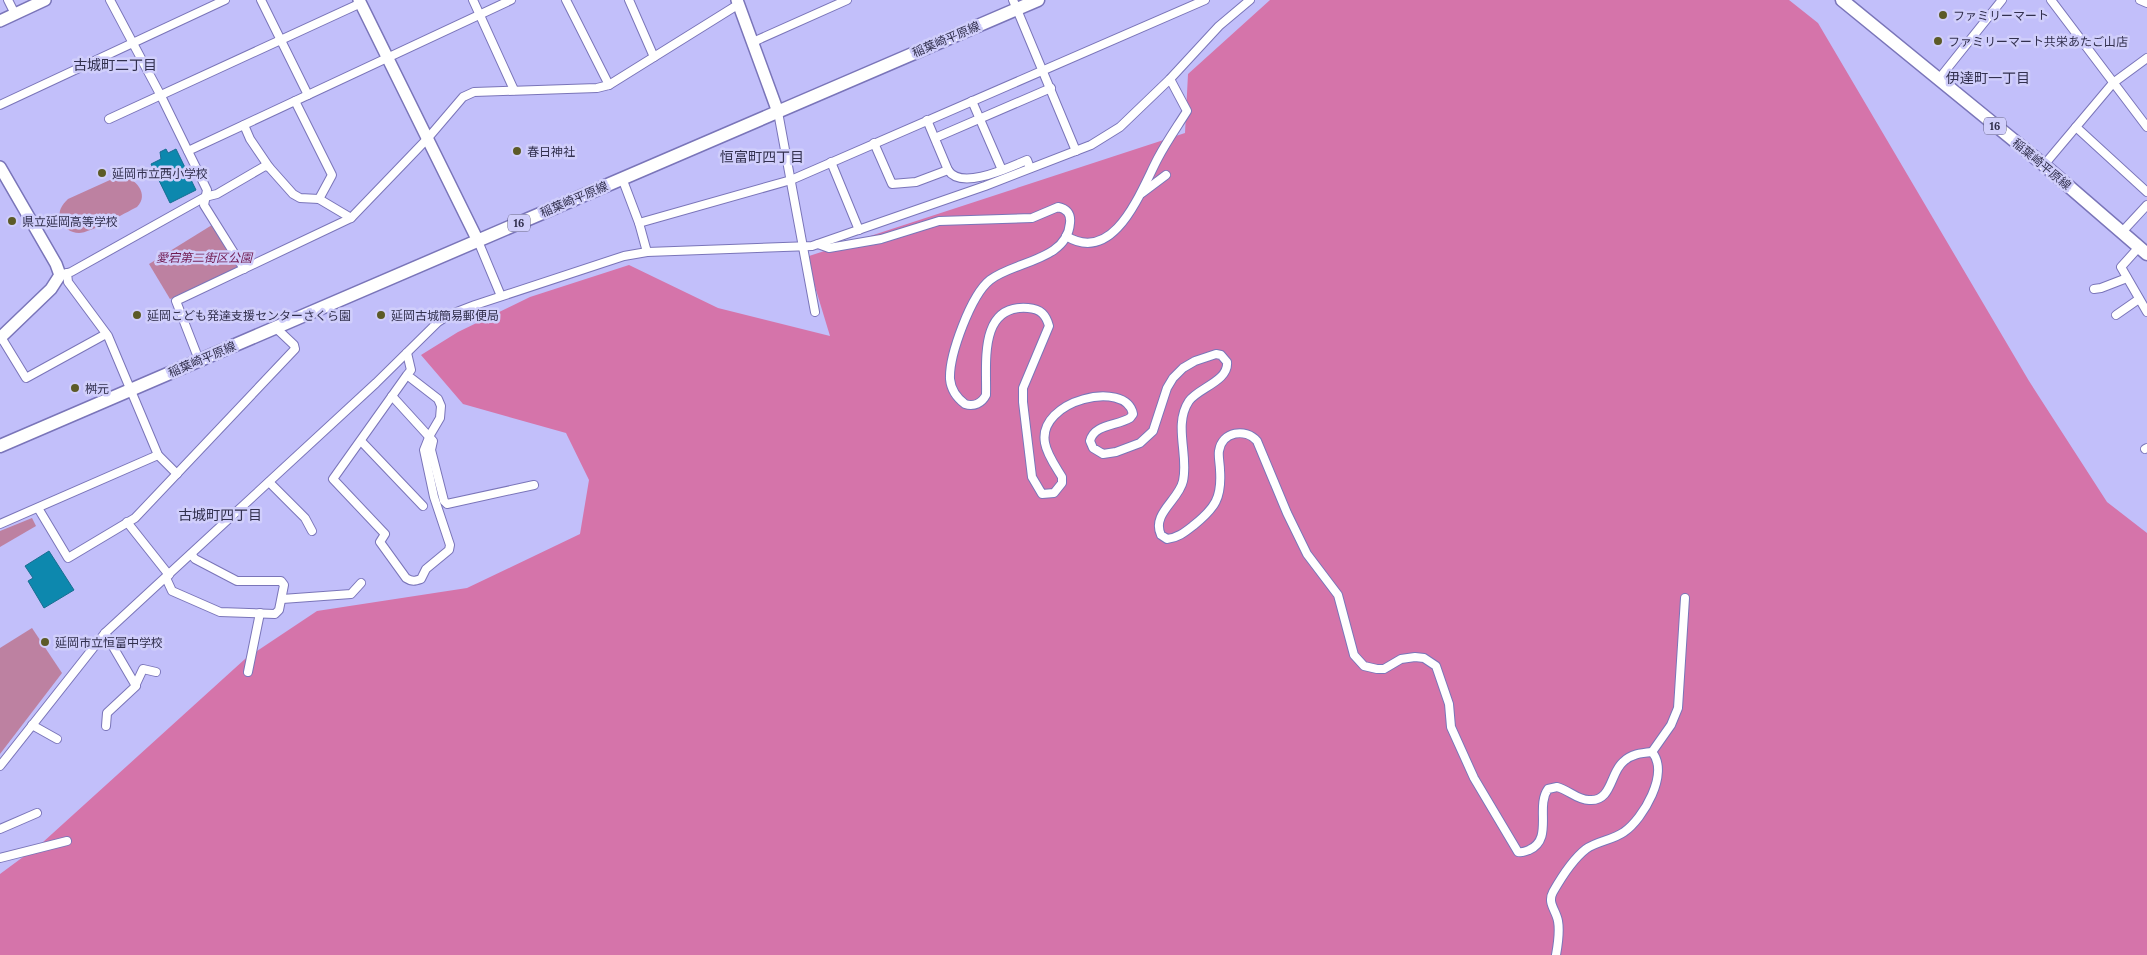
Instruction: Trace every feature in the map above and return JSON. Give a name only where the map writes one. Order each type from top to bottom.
[{"type":"main road","name":"稲葉崎平原線","points":[[0,446],[778,112],[1015,4],[1038,0]]},
{"type":"main road","name":"稲葉崎平原線","points":[[1842,0],[2143,250]]},
{"type":"street","points":[[8,0],[15,14]]},
{"type":"street","points":[[0,21],[45,0]]},
{"type":"street","points":[[110,0],[161,96],[207,190],[204,205],[244,269]]},
{"type":"street","points":[[0,105],[225,0]]},
{"type":"street","points":[[260,0],[308,95]]},
{"type":"street","points":[[473,0],[514,90]]},
{"type":"street","points":[[188,151],[511,0]]},
{"type":"street","points":[[566,0],[609,85]]},
{"type":"street","points":[[629,0],[654,57]]},
{"type":"street","points":[[753,42],[835,2],[848,0]]},
{"type":"street","points":[[1178,0],[1182,9]]},
{"type":"street","points":[[640,223],[791,180],[1042,69],[1205,0]]},
{"type":"street","points":[[0,766],[105,633],[269,482],[438,322],[449,315],[598,263],[624,256],[647,252],[803,248],[986,186],[1076,151],[1108,136],[1170,78],[1219,26],[1250,0]]},
{"type":"street","points":[[1938,80],[2002,0]]},
{"type":"street","points":[[2051,0],[2147,127]]},
{"type":"street","points":[[2140,0],[2147,3]]},
{"type":"street","points":[[109,119],[280,41],[360,2],[478,240],[501,296]]},
{"type":"street","points":[[199,360],[176,301],[351,218],[428,138],[463,97],[474,92],[598,88],[609,85],[738,2],[778,112],[815,312]]},
{"type":"street","points":[[1015,4],[1076,151]]},
{"type":"street","points":[[2044,166],[2113,83],[2147,59]]},
{"type":"street","points":[[1066,236],[1084,244],[1107,237],[1126,219],[1162,150],[1187,111],[1170,78]]},
{"type":"street","points":[[935,138],[1051,88]]},
{"type":"street","points":[[295,101],[332,175],[319,199]]},
{"type":"street","points":[[972,101],[1002,170]]},
{"type":"street","points":[[927,120],[951,174],[976,179],[1027,160],[1030,168]]},
{"type":"street","points":[[244,125],[250,139],[269,167],[293,194],[300,198],[319,199],[351,218]]},
{"type":"street","points":[[2076,127],[2147,192]]},
{"type":"street","points":[[874,143],[892,184],[916,182],[948,170]]},
{"type":"street","points":[[830,162],[859,230]]},
{"type":"street","points":[[106,334],[26,378],[0,338],[51,289],[63,274],[205,197],[217,194],[265,166],[269,167]]},
{"type":"street","points":[[0,167],[56,264],[106,334],[158,455],[177,474]]},
{"type":"street","points":[[1138,196],[1166,175]]},
{"type":"street","points":[[622,178],[640,223],[647,252]]},
{"type":"street","points":[[2122,232],[2147,205]]},
{"type":"street","points":[[818,244],[829,248],[881,239],[940,220],[1032,218],[1058,207],[1064,209],[1071,217],[1070,230],[1060,245],[1048,254],[989,281],[981,291],[963,322],[957,343],[950,378],[956,395],[965,404],[977,404],[986,395],[986,346],[990,331],[1002,317],[1015,309],[1034,308],[1043,313],[1049,326],[1023,388],[1023,402],[1032,477],[1042,494],[1054,493],[1062,483],[1062,478],[1045,445],[1046,427],[1056,412],[1087,399],[1110,397],[1127,402],[1133,414],[1130,418],[1097,430],[1092,434],[1090,441],[1096,451],[1103,454],[1116,452],[1140,443],[1153,431],[1166,388],[1183,368],[1210,356],[1221,355],[1227,362],[1226,370],[1222,376],[1190,399],[1186,406],[1182,428],[1183,481],[1179,491],[1162,514],[1159,523],[1161,535],[1167,539],[1181,535],[1207,514],[1219,496],[1221,484],[1219,450],[1222,444],[1225,439],[1234,433],[1248,433],[1253,436],[1257,441],[1287,513],[1307,554],[1338,595],[1354,655],[1364,666],[1377,669],[1384,669],[1401,659],[1415,656],[1424,658],[1436,666],[1449,704],[1451,727],[1474,778],[1489,800],[1518,852],[1523,853],[1532,848],[1542,835],[1544,798],[1548,789],[1557,787],[1580,799],[1592,801],[1598,799],[1607,792],[1622,762],[1632,755],[1652,752],[1671,725],[1678,708],[1684,598]]},
{"type":"street","points":[[2143,250],[2121,267],[2147,312]]},
{"type":"street","points":[[2094,289],[2102,288],[2127,278]]},
{"type":"street","points":[[2116,315],[2139,299]]},
{"type":"street","points":[[38,508],[68,558],[136,518],[295,349],[294,345],[275,327]]},
{"type":"street","points":[[407,353],[411,370],[407,375],[392,396],[361,441],[333,479],[385,534],[380,542],[406,578],[416,581],[421,578],[426,569],[449,550],[450,545],[434,498],[424,450],[440,418],[441,406],[438,399],[407,375]]},
{"type":"street","points":[[392,396],[430,435],[432,441],[431,450],[444,501],[447,504],[534,485]]},
{"type":"street","points":[[361,441],[423,506]]},
{"type":"street","points":[[0,524],[158,455]]},
{"type":"street","points":[[269,482],[305,518],[312,531]]},
{"type":"street","points":[[127,522],[168,576],[172,591],[220,612],[276,614],[279,610],[284,585],[281,582],[237,581],[191,554]]},
{"type":"street","points":[[282,599],[351,594],[361,583]]},
{"type":"street","points":[[248,672],[260,613]]},
{"type":"street","points":[[105,633],[136,684]]},
{"type":"street","points":[[106,726],[107,713],[136,686],[143,669],[156,672]]},
{"type":"street","points":[[32,725],[57,739]]},
{"type":"street","points":[[1556,955],[1559,935],[1558,920],[1550,901],[1553,893],[1579,856],[1586,850],[1624,832],[1639,818],[1650,800],[1656,782],[1658,763],[1652,752]]},
{"type":"street","points":[[0,829],[37,812]]},
{"type":"street","points":[[0,858],[23,850],[68,841]]},
{"type":"green space","points":[[121,175],[131,179],[139,187],[142,197],[137,207],[84,232],[73,232],[65,228],[60,217],[60,211],[68,199]]},
{"type":"green space","name":"愛宕第二街区公園","points":[[212,225],[238,267],[170,299],[149,264]]},
{"type":"green space","points":[[32,518],[36,526],[0,547],[0,531]]},
{"type":"green space","points":[[32,628],[62,673],[0,754],[0,648]]},
{"type":"shaded area","points":[[1270,0],[1789,0],[1818,23],[2029,381],[2107,502],[2147,533],[2147,955],[0,955],[0,874],[42,843],[245,659],[317,611],[467,588],[580,534],[589,480],[566,433],[463,404],[421,355],[458,332],[530,297],[629,265],[718,308],[830,336],[806,257],[1185,133],[1188,74]]},
{"type":"water","points":[[166,149],[168,153],[176,149],[196,190],[170,203],[151,164],[161,159],[160,152]]},
{"type":"water","points":[[49,551],[74,590],[44,608],[28,581],[33,578],[25,566]]},
{"type":"place","name":"ファミリーマート","points":[[1943,15]]},
{"type":"place","name":"ファミリーマート共栄あたご山店","points":[[1938,41]]},
{"type":"place","name":"春日神社","points":[[517,151]]},
{"type":"place","name":"延岡市立西小学校","points":[[102,173]]},
{"type":"place","name":"県立延岡高等学校","points":[[12,221]]},
{"type":"place","name":"延岡こども発達支援センターさくら園","points":[[137,315]]},
{"type":"place","name":"延岡古城簡易郵便局","points":[[381,315]]},
{"type":"place","name":"桝元","points":[[75,388]]},
{"type":"place","name":"延岡市立恒富中学校","points":[[45,642]]},
{"type":"district","name":"古城町二丁目","points":[[115,65]]},
{"type":"district","name":"伊達町一丁目","points":[[1988,78]]},
{"type":"district","name":"恒富町四丁目","points":[[762,157]]},
{"type":"district","name":"古城町四丁目","points":[[220,515]]}]
